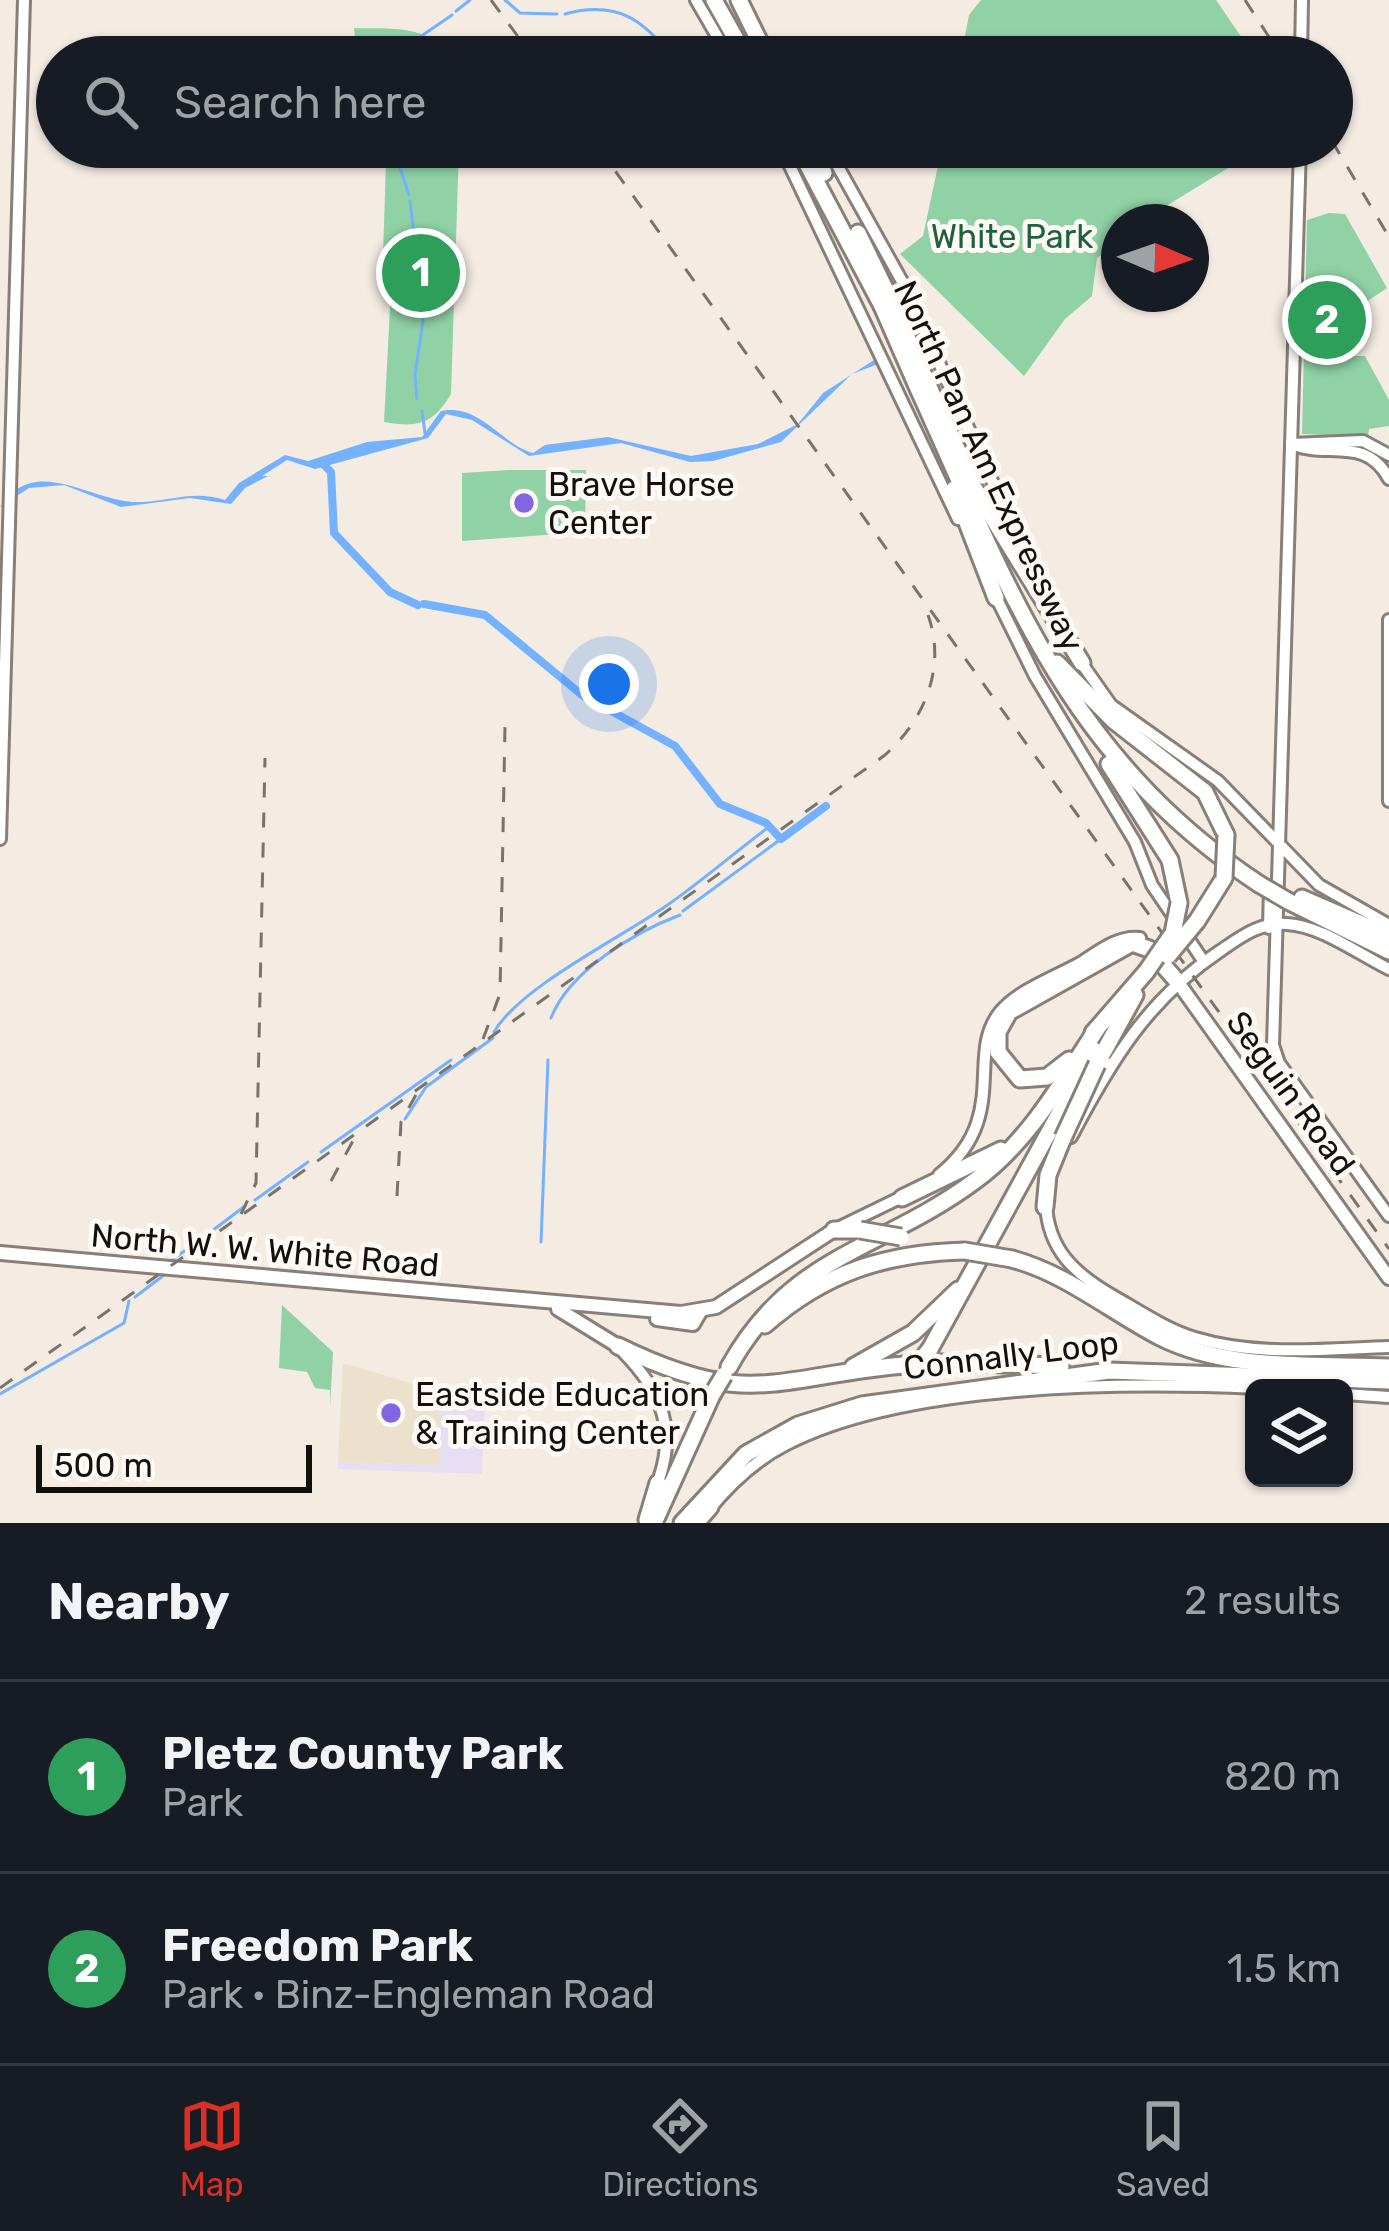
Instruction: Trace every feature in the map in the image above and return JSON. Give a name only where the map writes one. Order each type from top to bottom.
[{"type":"highway","points":[[714,0],[734,36]]},
{"type":"highway","points":[[725,0],[746,36]]},
{"type":"highway","points":[[741,0],[760,36]]},
{"type":"highway","points":[[799,168],[854,248]]},
{"type":"highway","name":"North Pan Am Expressway","points":[[810,168],[887,305]]},
{"type":"highway","name":"North Pan Am Expressway","points":[[822,168],[1057,663],[1107,735],[1152,785],[1259,879]]},
{"type":"highway","name":"North Pan Am Expressway","points":[[925,391],[928,412],[1031,636],[1094,734],[1170,816],[1259,879],[1383,940],[1389,952]]},
{"type":"highway","points":[[928,412],[996,598]]},
{"type":"highway","points":[[974,486],[1082,663]]},
{"type":"highway","points":[[1057,663],[1113,720],[1205,792],[1226,835],[1224,878],[1197,921],[1149,974],[1097,1029],[1062,1069],[1039,1080],[1012,1075],[998,1052],[998,1032],[1010,1012],[1127,944],[1144,945],[1177,981]]},
{"type":"highway","points":[[862,1405],[886,1395],[930,1349],[1087,1062],[1167,945],[1179,903],[1169,860],[1094,734]]},
{"type":"highway","points":[[1045,1208],[1048,1175],[1063,1138],[1135,994]]},
{"type":"highway","points":[[726,1371],[764,1314],[799,1280],[951,1197],[1028,1131],[1097,1029]]},
{"type":"highway","points":[[1030,1168],[1102,1065]]},
{"type":"highway","points":[[902,1198],[982,1161],[1028,1131]]},
{"type":"highway","points":[[834,1230],[860,1230],[964,1251]]},
{"type":"highway","name":"Connally Loop","points":[[647,1523],[726,1371],[768,1322],[847,1270],[908,1253],[964,1251],[1012,1259],[1056,1275],[1126,1317],[1208,1354],[1384,1366]]},
{"type":"highway","points":[[828,1377],[914,1333],[941,1311],[980,1262]]},
{"type":"highway","points":[[1126,1317],[1192,1338]]},
{"type":"highway","points":[[617,1346],[679,1375],[728,1386],[774,1387],[948,1362],[1186,1370]]},
{"type":"highway","points":[[1280,1351],[1384,1366]]},
{"type":"highway","name":"Connally Loop","points":[[682,1523],[746,1454],[798,1425],[862,1405],[1056,1375],[1186,1370],[1389,1381]]},
{"type":"highway","points":[[1353,1381],[1360,1380]]},
{"type":"highway","points":[[647,1523],[658,1483]]},
{"type":"highway","points":[[698,1523],[710,1508]]},
{"type":"main road","points":[[0,839],[24,0]]},
{"type":"main road","points":[[696,0],[717,36]]},
{"type":"main road","points":[[1301,36],[1302,0]]},
{"type":"main road","points":[[795,168],[996,598],[1135,842],[1152,885],[1204,962]]},
{"type":"main road","points":[[838,168],[915,308],[1034,575],[1095,689],[1124,718],[1218,781],[1320,886],[1389,925]]},
{"type":"main road","points":[[1272,928],[1299,168]]},
{"type":"main road","points":[[871,328],[915,308]]},
{"type":"main road","points":[[902,398],[946,378]]},
{"type":"main road","points":[[1291,444],[1358,441],[1389,455]]},
{"type":"main road","points":[[1291,444],[1359,451],[1376,460],[1389,478]]},
{"type":"main road","points":[[1290,472],[1308,448]]},
{"type":"main road","points":[[1389,620],[1389,801]]},
{"type":"main road","points":[[1255,820],[1276,812]]},
{"type":"main road","points":[[1276,812],[1290,851],[1320,886]]},
{"type":"main road","points":[[1275,841],[1270,902],[1274,1045],[1279,1063],[1389,1216]]},
{"type":"main road","points":[[1270,902],[1252,929],[1161,996],[1102,1065],[1055,1170],[1045,1208],[1066,1263],[1087,1281],[1192,1338],[1280,1351],[1389,1347]]},
{"type":"main road","points":[[1252,929],[1315,931],[1389,969]]},
{"type":"main road","points":[[834,1230],[944,1172],[972,1136],[986,1094],[991,1030],[1005,1007],[1130,937],[1151,946],[1177,981]]},
{"type":"main road","name":"Seguin Road","points":[[1177,981],[1389,1278]]},
{"type":"main road","points":[[1161,996],[1174,993],[1190,999]]},
{"type":"main road","name":"North W. W. White Road","points":[[0,1253],[524,1301],[700,1312],[733,1297],[834,1230]]},
{"type":"main road","name":"North W. W. White Road","points":[[524,1301],[689,1324],[698,1323],[700,1312]]},
{"type":"main road","name":"North W. W. White Road","points":[[559,1309],[617,1346]]},
{"type":"main road","points":[[617,1346],[646,1375],[664,1412],[668,1446],[658,1483]]},
{"type":"main road","points":[[710,1508],[752,1465],[786,1445],[896,1412],[1068,1388],[1245,1388]]},
{"type":"main road","points":[[1353,1395],[1389,1397]]},
{"type":"shaded area","name":"Eastside Education & Training Center","points":[[343,1363],[441,1392],[439,1465],[338,1462]]},
{"type":"shaded area","points":[[441,1392],[485,1401],[482,1474],[338,1469],[338,1462],[438,1465]]},
{"type":"green space","points":[[981,0],[1216,0],[1241,36],[965,36],[969,15]]},
{"type":"green space","points":[[354,28],[395,29],[424,36],[355,36]]},
{"type":"green space","points":[[386,168],[458,168],[451,394],[431,418],[415,424],[384,422],[391,289],[383,257]]},
{"type":"green space","name":"White Park","points":[[938,168],[1228,168],[1169,204],[1101,204],[1101,255],[1092,296],[1065,319],[1024,376],[900,254],[923,236]]},
{"type":"green space","points":[[1345,214],[1387,288],[1348,314],[1356,326],[1342,336],[1354,356],[1365,356],[1389,400],[1389,426],[1369,429],[1368,437],[1302,434],[1307,220]]},
{"type":"green space","name":"Brave Horse Center","points":[[586,470],[585,532],[462,541],[462,473]]},
{"type":"green space","points":[[282,1305],[333,1352],[330,1408],[330,1390],[315,1388],[307,1372],[279,1368]]},
{"type":"water","points":[[851,375],[781,442],[713,461],[690,462],[621,443],[529,456],[472,420],[446,414],[428,438],[315,469],[287,460],[245,488],[231,504],[190,498],[121,507],[64,485],[29,488],[0,507],[15,491],[48,482],[66,485],[124,501],[194,496],[225,500],[239,483],[285,455],[308,461],[367,442],[422,437],[441,411],[467,413],[533,453],[545,445],[608,437],[691,456],[758,444],[798,424],[823,393]]},
{"type":"waterway","points":[[456,11],[470,0]]},
{"type":"waterway","points":[[505,0],[520,13],[557,14]]},
{"type":"waterway","points":[[565,14],[614,12],[640,23],[654,36]]},
{"type":"waterway","points":[[421,36],[452,15]]},
{"type":"waterway","points":[[400,168],[409,195]]},
{"type":"waterway","points":[[410,201],[424,314],[415,374],[417,399]]},
{"type":"waterway","points":[[422,411],[425,433]]},
{"type":"waterway","points":[[321,462],[331,472],[334,533],[390,592],[418,605]]},
{"type":"waterway","points":[[424,604],[485,615],[582,695],[675,746],[720,804],[766,823],[781,839],[826,806]]},
{"type":"waterway","points":[[494,1032],[548,981],[666,906],[770,826]]},
{"type":"waterway","points":[[683,911],[781,839]]},
{"type":"waterway","points":[[551,1018],[572,984],[605,955],[680,915]]},
{"type":"waterway","points":[[405,1119],[426,1087],[493,1038]]},
{"type":"waterway","points":[[321,1152],[451,1060]]},
{"type":"waterway","points":[[541,1242],[548,1060]]},
{"type":"waterway","points":[[255,1200],[308,1162]]},
{"type":"waterway","points":[[200,1240],[245,1206]]},
{"type":"waterway","points":[[173,1259],[193,1245]]},
{"type":"waterway","points":[[135,1297],[164,1275]]},
{"type":"waterway","points":[[0,1394],[124,1323],[129,1301]]},
{"type":"railway","points":[[491,0],[518,36]]},
{"type":"railway","points":[[1245,0],[1268,36]]},
{"type":"railway","points":[[613,168],[1389,1249]]},
{"type":"railway","points":[[1348,168],[1389,237]]},
{"type":"railway","points":[[0,1388],[885,755],[911,726],[928,692],[935,654],[928,615]]},
{"type":"railway","points":[[483,1039],[500,994],[505,725]]},
{"type":"railway","points":[[241,1214],[256,1183],[265,758]]},
{"type":"railway","points":[[397,1196],[401,1122],[417,1093]]},
{"type":"railway","points":[[331,1181],[354,1139]]},
{"type":"place","name":"Pletz County Park","points":[[421,273]]},
{"type":"place","name":"Freedom Park","points":[[1327,320]]},
{"type":"place","name":"Brave Horse Center","points":[[524,503]]},
{"type":"place","name":"Eastside Education & Training Center","points":[[391,1413]]}]
